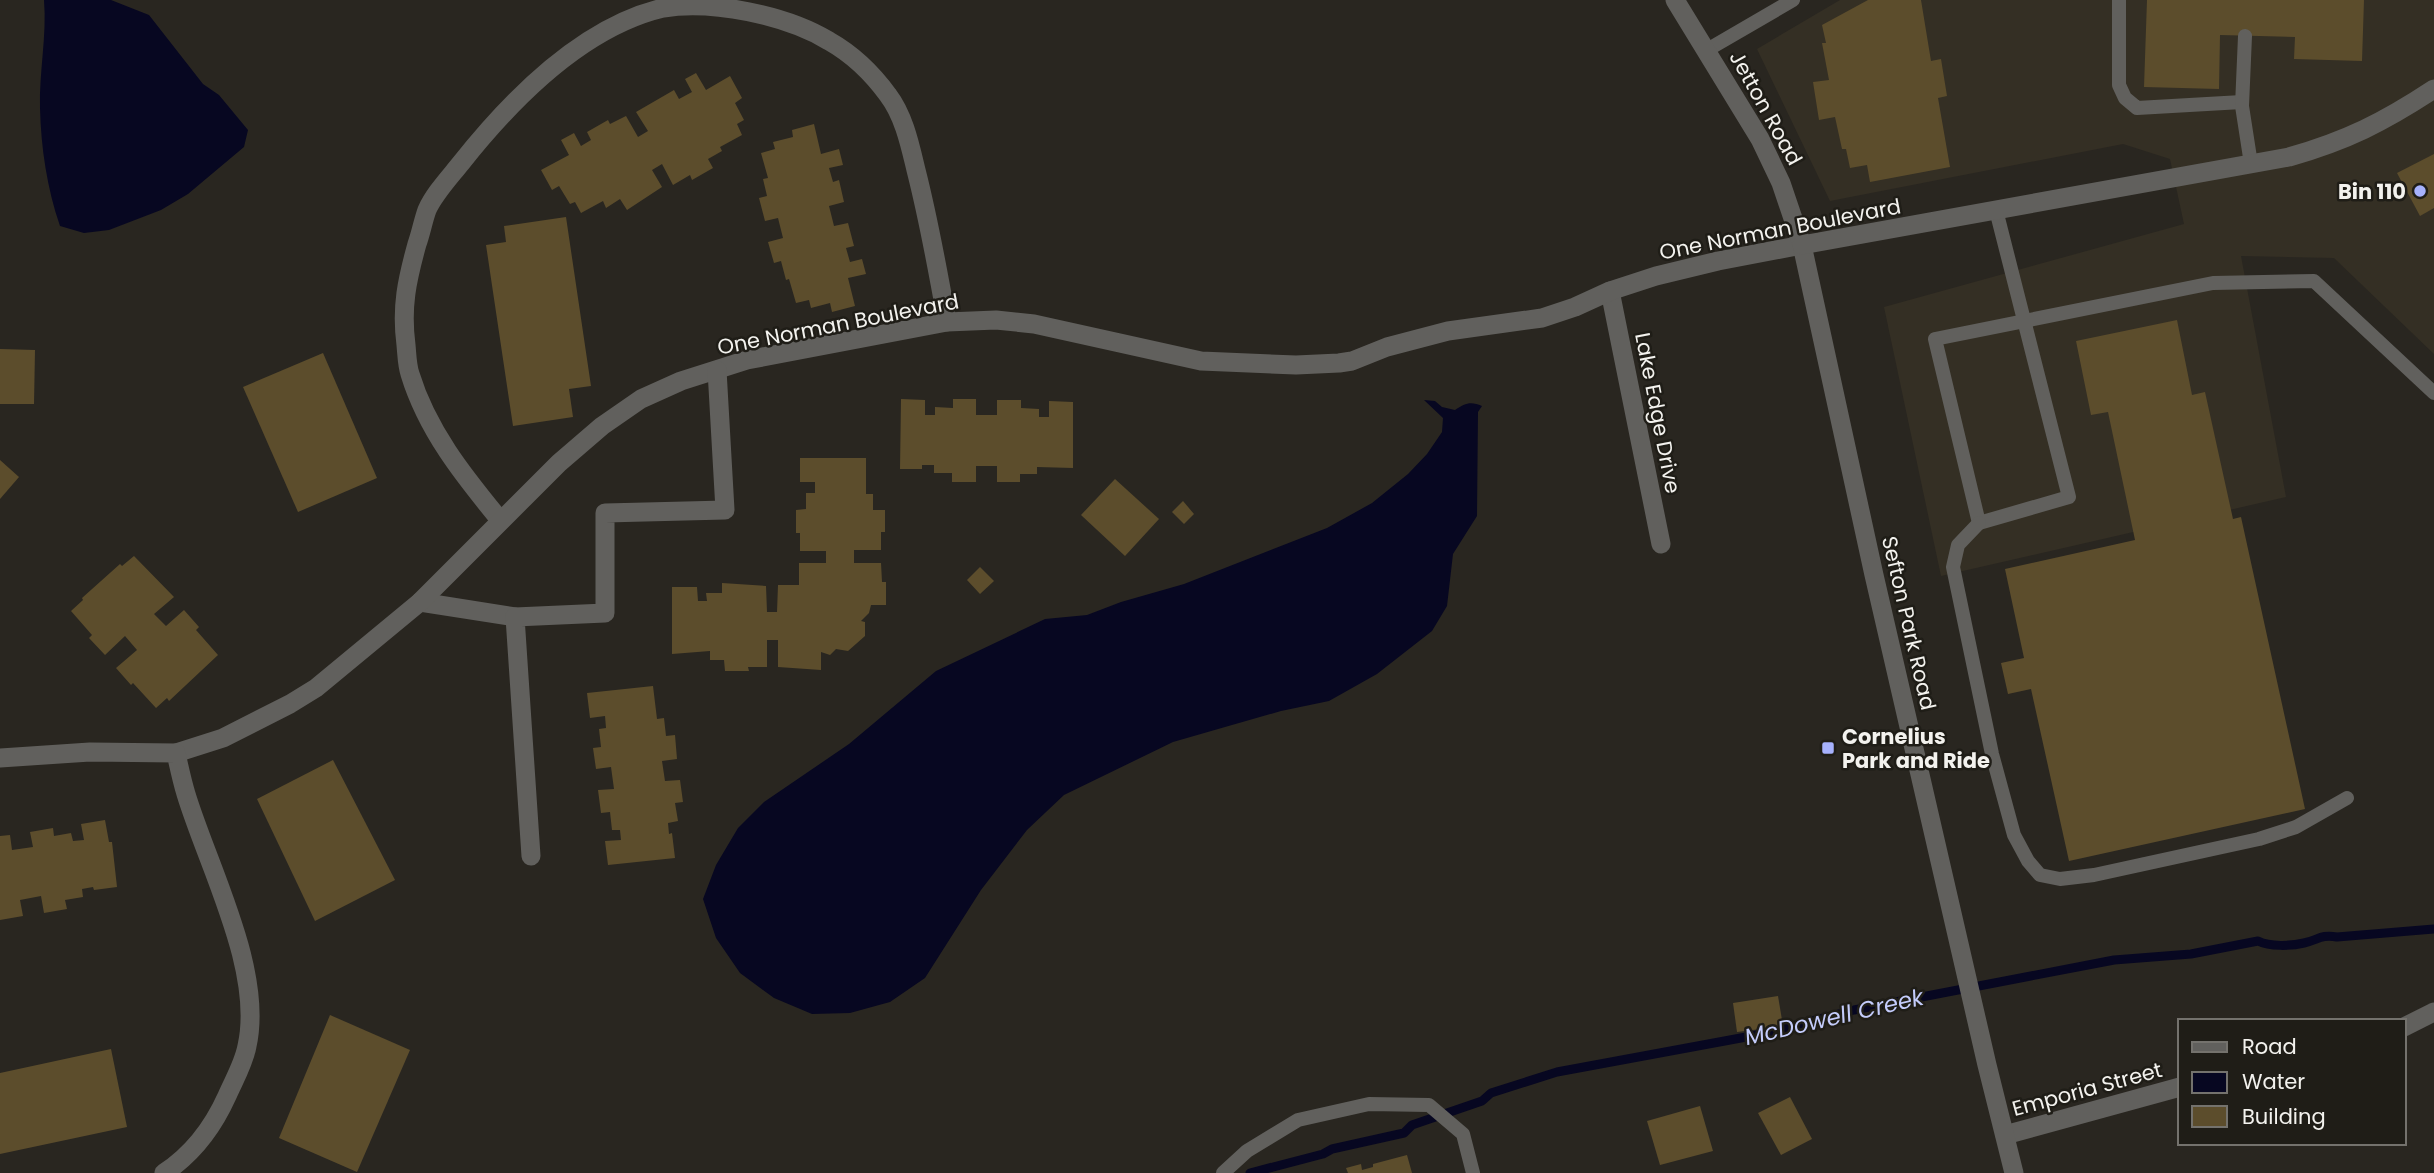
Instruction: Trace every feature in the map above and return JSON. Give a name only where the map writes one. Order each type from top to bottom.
[{"type":"street","name":"Jetton Road","points":[[1675,0],[1760,139],[1782,183],[1802,245]]},
{"type":"street","points":[[500,520],[434,432],[410,373],[403,321],[405,285],[427,209],[483,135],[552,68],[585,43],[624,21],[678,3],[738,9],[792,23],[829,41],[864,66],[890,97],[907,134],[932,233],[947,322]]},
{"type":"street","name":"One Norman Boulevard","points":[[0,758],[90,752],[176,753],[223,738],[290,704],[316,688],[420,602],[500,520],[601,426],[641,399],[681,381],[747,360],[947,322],[996,320],[1034,324],[1201,361],[1296,365],[1339,363],[1448,331],[1542,318],[1575,307],[1611,290],[1718,261],[2289,157],[2333,145],[2398,113],[2434,89]]},
{"type":"street","name":"Sefton Park Road","points":[[1802,245],[1874,575],[2014,1173]]},
{"type":"street","name":"Lake Edge Drive","points":[[1611,290],[1661,544]]},
{"type":"street","points":[[420,602],[515,617],[605,613],[604,513],[725,510],[717,370]]},
{"type":"street","points":[[515,617],[531,856]]},
{"type":"street","points":[[164,1173],[200,1141],[220,1112],[247,1046],[250,1010],[244,967],[230,914],[186,795],[176,753]]},
{"type":"street","points":[[2406,1026],[2434,1012]]},
{"type":"street","name":"Emporia Street","points":[[2005,1135],[2178,1088]]},
{"type":"lane","points":[[1707,50],[1793,0]]},
{"type":"lane","points":[[2119,0],[2119,85],[2125,98],[2137,108],[2242,102]]},
{"type":"lane","points":[[2245,36],[2242,102],[2251,164]]},
{"type":"lane","points":[[1996,210],[2069,497],[1979,523],[1958,545],[1953,567],[1993,754],[2014,835],[2028,862],[2040,874],[2060,879],[2094,875],[2259,839],[2296,827],[2347,799]]},
{"type":"lane","points":[[1979,523],[1935,339],[2213,283],[2314,281],[2434,393]]},
{"type":"lane","points":[[1223,1173],[1247,1151],[1298,1120],[1369,1104],[1429,1105],[1463,1134],[1473,1173]]},
{"type":"shaded area","points":[[1840,0],[2434,0],[2434,354],[2334,258],[2241,256],[2286,497],[1941,576],[1884,307],[2184,224],[2170,159],[2123,144],[1830,201],[1757,49]]},
{"type":"water","points":[[44,0],[111,0],[149,15],[203,84],[219,95],[248,130],[244,147],[188,194],[161,210],[109,230],[84,233],[60,226],[43,153],[40,94]]},
{"type":"water","points":[[1424,400],[1435,401],[1442,407],[1455,410],[1468,404],[1482,406],[1478,412],[1477,516],[1453,554],[1447,606],[1432,631],[1377,674],[1329,701],[1281,711],[1173,742],[1064,795],[1027,830],[981,890],[925,978],[890,1002],[850,1013],[812,1014],[774,998],[740,973],[716,938],[703,899],[716,865],[738,828],[764,802],[849,744],[936,671],[1045,619],[1087,615],[1184,584],[1327,528],[1372,503],[1408,474],[1427,454],[1442,432],[1443,418]]},
{"type":"building","points":[[1868,0],[1921,0],[1931,61],[1941,59],[1947,96],[1938,98],[1950,167],[1870,182],[1867,165],[1850,168],[1846,149],[1842,149],[1835,117],[1819,120],[1813,82],[1829,80],[1822,43],[1826,43],[1822,25]]},
{"type":"building","points":[[2147,0],[2364,0],[2362,61],[2294,59],[2295,37],[2220,35],[2219,89],[2144,87]]},
{"type":"building","points":[[696,73],[706,90],[730,76],[742,98],[735,103],[744,120],[737,124],[742,135],[720,147],[722,151],[708,159],[713,168],[692,180],[690,175],[673,185],[662,164],[652,170],[662,187],[627,210],[620,199],[606,208],[603,201],[581,213],[575,202],[570,204],[559,186],[552,190],[541,170],[569,155],[561,140],[574,133],[581,146],[591,140],[587,132],[608,120],[610,124],[626,116],[638,137],[648,131],[636,112],[674,90],[679,99],[692,92],[685,79]]},
{"type":"building","points":[[814,124],[821,154],[839,149],[843,165],[829,168],[833,182],[839,180],[844,202],[829,206],[834,226],[848,223],[854,246],[846,248],[850,262],[862,259],[866,274],[848,278],[855,306],[832,312],[830,303],[811,308],[809,300],[796,303],[781,261],[774,263],[768,242],[783,238],[778,218],[765,221],[759,198],[767,196],[763,179],[768,178],[761,153],[775,149],[773,142],[793,137],[792,130]]},
{"type":"building","name":"Bin 110","points":[[2434,154],[2434,208],[2420,216],[2397,173]]},
{"type":"building","points":[[566,217],[591,386],[569,389],[573,417],[513,426],[486,245],[506,242],[504,226]]},
{"type":"building","points":[[2177,320],[2192,395],[2205,392],[2233,519],[2241,517],[2305,809],[2069,861],[2031,689],[2008,694],[2001,663],[2024,658],[2005,569],[2135,540],[2108,412],[2091,415],[2076,341]]},
{"type":"building","points":[[0,349],[35,350],[34,404],[0,404]]},
{"type":"building","points":[[323,353],[377,478],[298,512],[243,387]]},
{"type":"building","points":[[901,399],[925,400],[925,415],[935,415],[935,407],[953,408],[953,399],[976,399],[976,415],[997,415],[997,400],[1021,400],[1021,408],[1039,409],[1039,417],[1049,417],[1049,401],[1073,402],[1073,468],[1037,467],[1037,474],[1020,474],[1020,482],[997,482],[997,466],[976,466],[976,482],[952,482],[952,473],[934,473],[934,465],[922,465],[922,469],[900,469]]},
{"type":"building","points":[[800,458],[866,458],[866,494],[873,494],[873,510],[885,510],[885,532],[881,532],[881,550],[854,550],[854,563],[881,563],[882,582],[886,582],[886,605],[871,605],[869,613],[861,621],[865,622],[865,636],[848,651],[836,649],[830,655],[821,652],[821,670],[778,667],[778,640],[767,640],[767,667],[748,667],[749,671],[725,671],[724,660],[710,660],[710,651],[672,654],[672,587],[697,587],[698,601],[707,601],[706,593],[722,593],[722,583],[766,586],[767,612],[777,612],[778,585],[799,585],[799,563],[826,563],[826,551],[800,551],[800,533],[796,533],[796,510],[806,509],[806,493],[815,493],[815,482],[800,482]]},
{"type":"building","points":[[0,460],[19,477],[0,499]]},
{"type":"building","points":[[1115,479],[1159,519],[1125,556],[1081,515]]},
{"type":"building","points":[[1183,501],[1194,514],[1184,524],[1172,512]]},
{"type":"building","points":[[134,556],[174,597],[154,614],[166,626],[184,610],[199,627],[196,630],[218,655],[169,701],[167,698],[156,708],[116,668],[137,650],[125,636],[105,655],[89,638],[92,635],[71,611],[120,564],[122,566]]},
{"type":"building","points":[[980,567],[994,581],[980,594],[967,580]]},
{"type":"building","points":[[653,686],[657,719],[664,718],[666,736],[675,735],[677,759],[662,761],[665,781],[680,780],[683,802],[675,803],[678,821],[668,823],[675,858],[608,865],[605,841],[621,840],[620,830],[612,830],[610,812],[601,813],[598,790],[614,789],[611,767],[596,769],[593,748],[601,747],[599,729],[606,728],[605,716],[590,718],[587,693]]},
{"type":"building","points":[[333,760],[395,880],[315,921],[257,799]]},
{"type":"building","points":[[105,820],[109,842],[112,842],[117,887],[82,889],[83,897],[65,900],[67,909],[44,913],[41,896],[20,900],[23,916],[0,920],[0,836],[10,835],[12,850],[33,847],[30,832],[53,828],[54,836],[71,833],[73,841],[84,840],[81,824]]},
{"type":"building","points":[[1778,996],[1783,1026],[1737,1032],[1733,1003]]},
{"type":"building","points":[[330,1015],[410,1050],[357,1172],[279,1138]]},
{"type":"building","points":[[111,1049],[127,1127],[0,1154],[0,1073]]},
{"type":"building","points":[[1790,1097],[1812,1139],[1781,1155],[1758,1113]]},
{"type":"building","points":[[1700,1106],[1713,1151],[1660,1165],[1647,1121]]},
{"type":"building","points":[[1407,1155],[1412,1173],[1348,1173],[1346,1168],[1361,1164],[1362,1170],[1373,1167],[1373,1164]]},
{"type":"waterway","name":"McDowell Creek","points":[[1250,1173],[1323,1154],[1332,1149],[1404,1133],[1412,1125],[1482,1101],[1491,1093],[1557,1072],[1757,1035],[1854,1010],[2114,960],[2191,954],[2258,941],[2287,945],[2327,936],[2434,929]]},
{"type":"place","name":"Bin 110","points":[[2420,191]]},
{"type":"place","name":"Cornelius Park and Ride","points":[[1828,748]]}]
